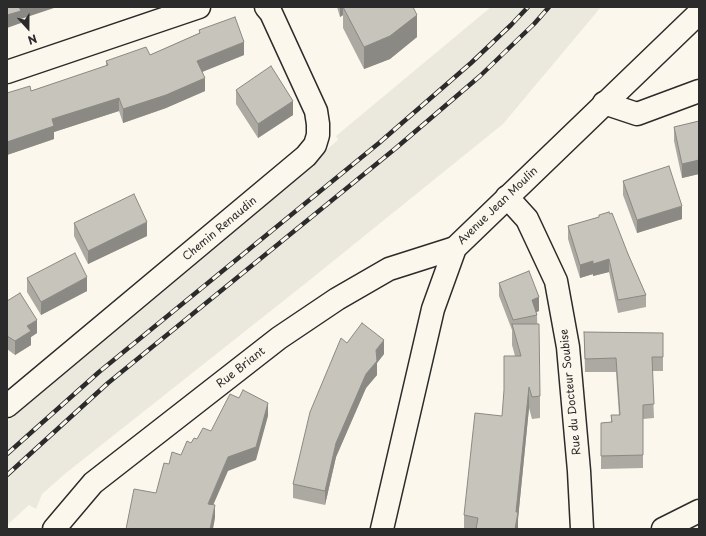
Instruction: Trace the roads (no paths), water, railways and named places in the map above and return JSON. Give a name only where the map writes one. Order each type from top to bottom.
[{"type":"street","points":[[7,72],[199,7]]},
{"type":"street","name":"Chemin Renaudin","points":[[7,406],[306,156],[315,145],[318,135],[316,112],[271,13],[266,7]]},
{"type":"street","name":"Avenue Jean Moulin","points":[[382,529],[433,310],[455,248],[699,13]]},
{"type":"street","points":[[604,103],[637,114],[699,91]]},
{"type":"street","name":"Rue du Docteur Soubise","points":[[507,197],[527,219],[556,281],[568,347],[579,471],[582,529]]},
{"type":"street","name":"Rue Briant","points":[[54,529],[93,483],[279,338],[336,299],[388,269],[455,248]]},
{"type":"street","points":[[663,529],[699,511]]},
{"type":"railway","points":[[7,454],[99,372],[379,143],[471,63],[528,7]]},
{"type":"railway","points":[[7,475],[108,383],[396,148],[480,76],[534,24],[549,7]]}]
